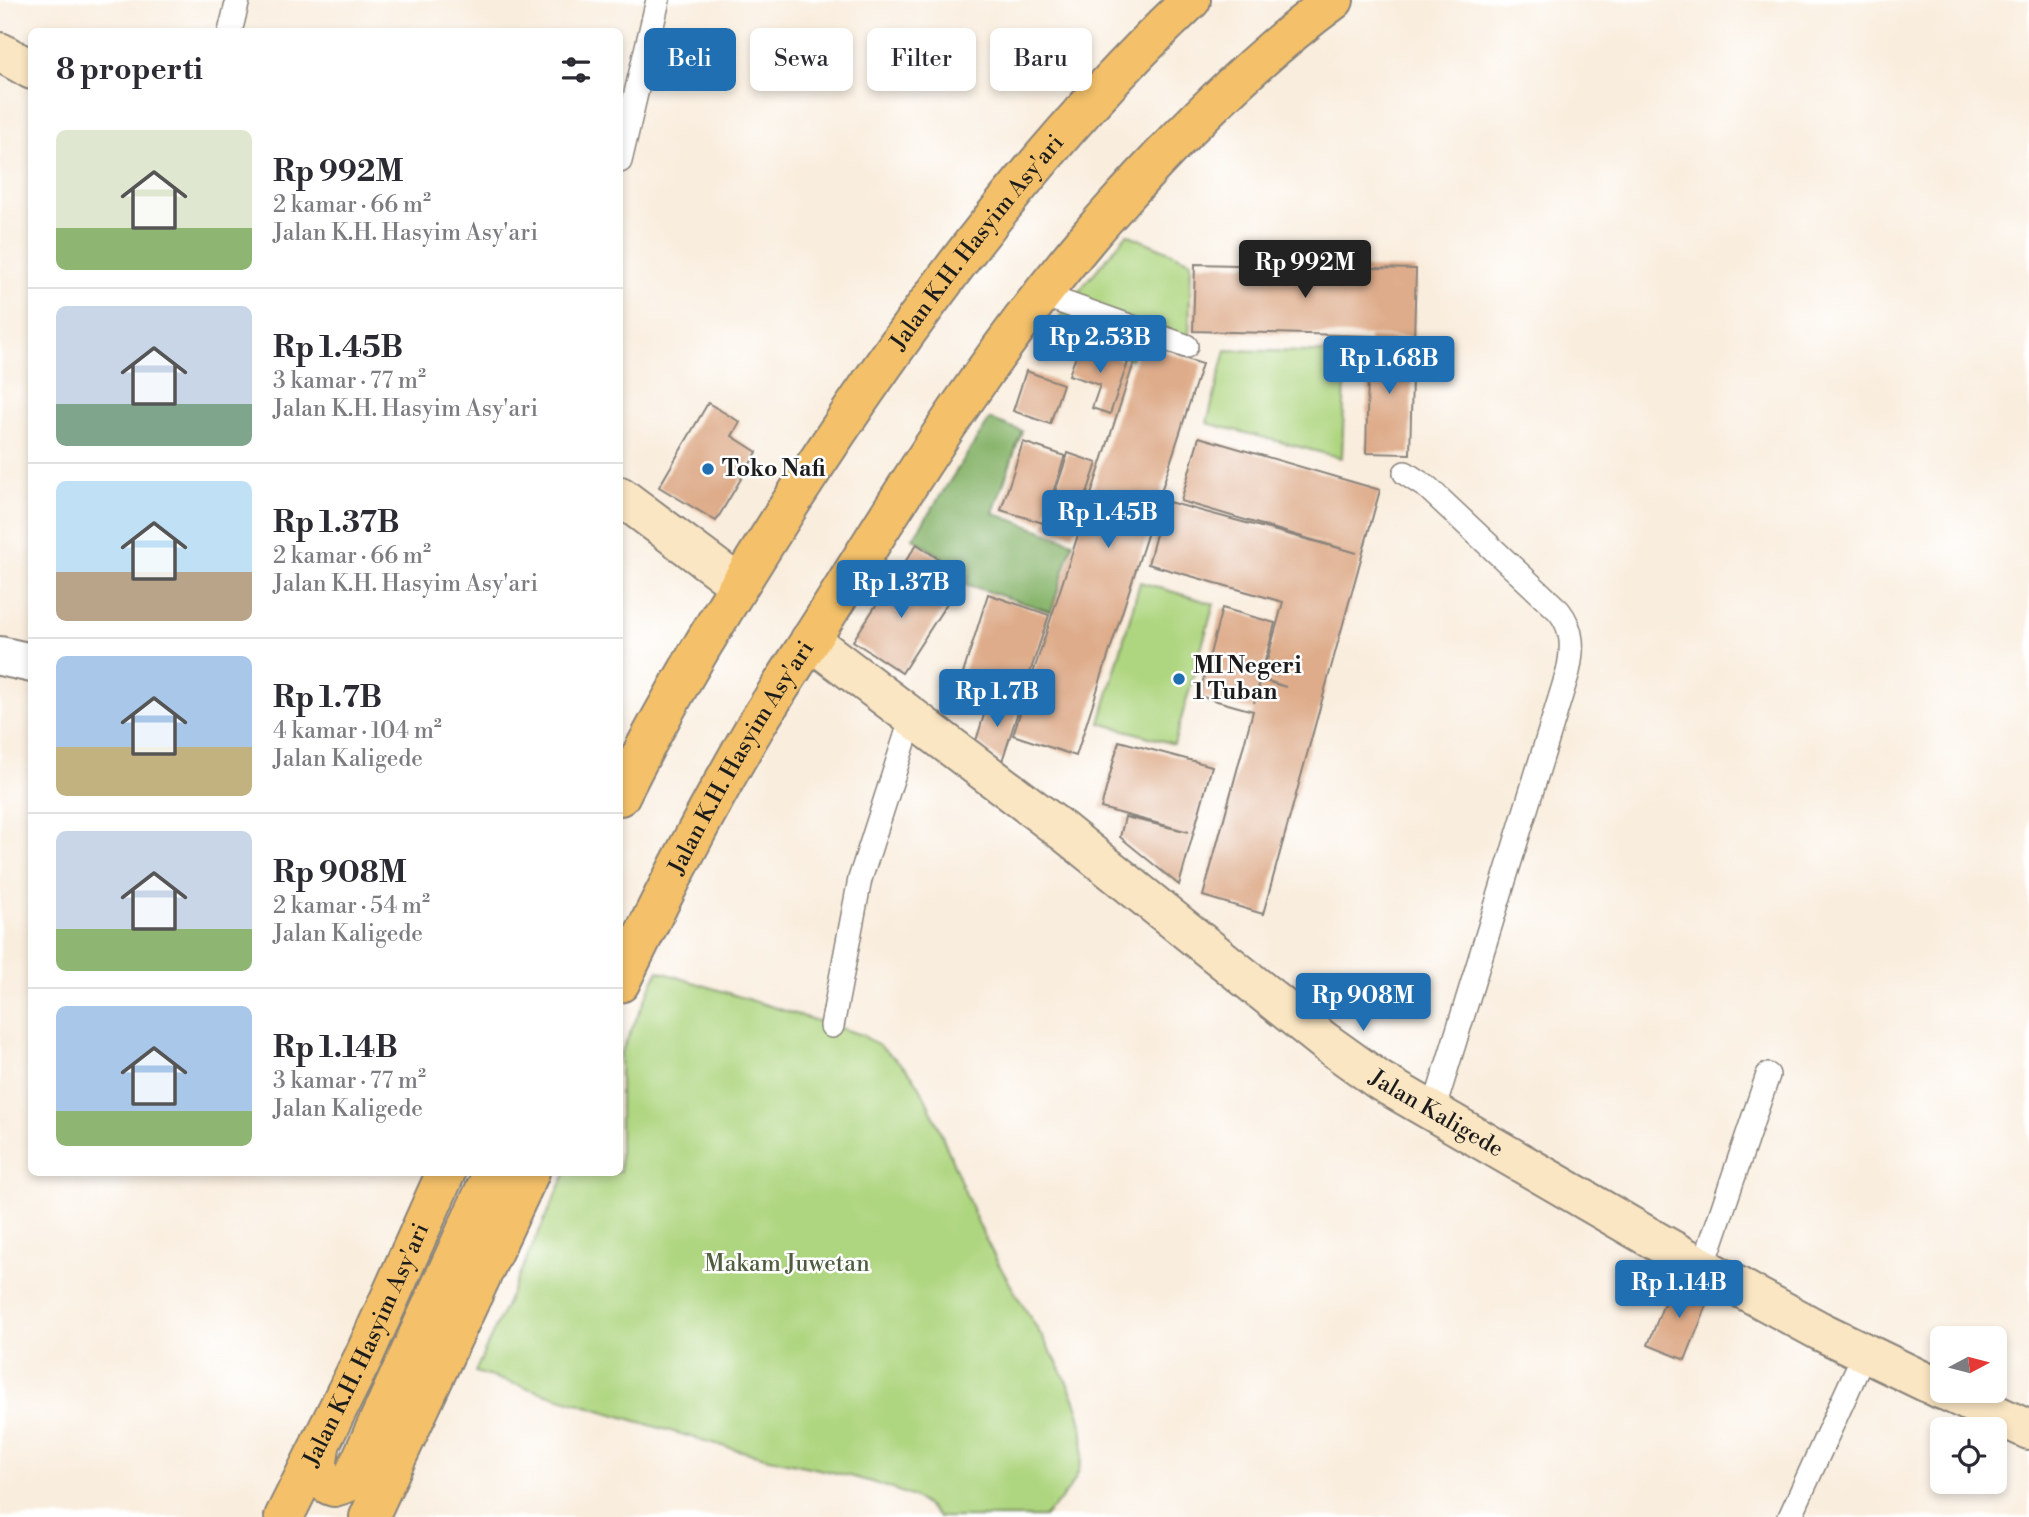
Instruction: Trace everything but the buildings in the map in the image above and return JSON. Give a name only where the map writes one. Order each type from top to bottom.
[{"type":"highway","name":"Jalan K.H. Hasyim Asy'ari","points":[[623,790],[686,670],[738,585],[872,381],[1007,200],[1077,117],[1191,0]]},
{"type":"highway","name":"Jalan K.H. Hasyim Asy'ari","points":[[623,977],[756,726],[889,513],[969,393],[1091,234],[1176,140],[1246,71],[1297,27],[1334,0]]},
{"type":"highway","name":"Jalan K.H. Hasyim Asy'ari","points":[[284,1517],[363,1356],[444,1176]]},
{"type":"highway","points":[[321,1441],[317,1462],[322,1481],[334,1487],[347,1483],[353,1477],[491,1176]]},
{"type":"highway","points":[[369,1517],[528,1176]]},
{"type":"street","points":[[0,52],[28,68]]},
{"type":"street","points":[[623,498],[738,585]]},
{"type":"street","name":"Jalan Kaligede","points":[[810,640],[1064,832],[1324,1041],[1380,1081],[1703,1267],[1820,1331],[1930,1383]]},
{"type":"street","points":[[0,656],[28,662]]},
{"type":"street","name":"Jalan Kaligede","points":[[1974,1404],[2029,1430]]},
{"type":"lane","points":[[231,28],[238,0]]},
{"type":"lane","points":[[623,148],[657,0]]},
{"type":"lane","points":[[1042,295],[1186,346]]},
{"type":"lane","points":[[1405,473],[1428,488],[1559,611],[1567,622],[1572,640],[1567,672],[1433,1112]]},
{"type":"lane","points":[[832,1026],[860,879],[912,717]]},
{"type":"lane","points":[[1703,1267],[1768,1075]]},
{"type":"lane","points":[[1790,1517],[1865,1352]]},
{"type":"green space","points":[[1127,234],[1191,261],[1189,336],[1138,340],[1131,359],[1051,329]]},
{"type":"green space","points":[[1226,350],[1346,353],[1342,458],[1207,423]]},
{"type":"green space","points":[[990,419],[1022,431],[993,513],[1073,542],[1051,612],[965,584],[969,576],[913,538]]},
{"type":"green space","points":[[1140,582],[1214,604],[1174,744],[1100,723]]},
{"type":"green space","name":"Makam Juwetan","points":[[658,971],[862,1035],[890,1054],[915,1079],[988,1243],[1058,1364],[1080,1416],[1083,1447],[1079,1470],[1069,1490],[1044,1517],[938,1517],[918,1500],[885,1486],[718,1445],[475,1372],[565,1176],[623,1176],[623,1048]]},
{"type":"place","name":"Toko Nafi","points":[[708,469]]},
{"type":"place","name":"MI Negeri 1 Tuban","points":[[1179,679]]}]
